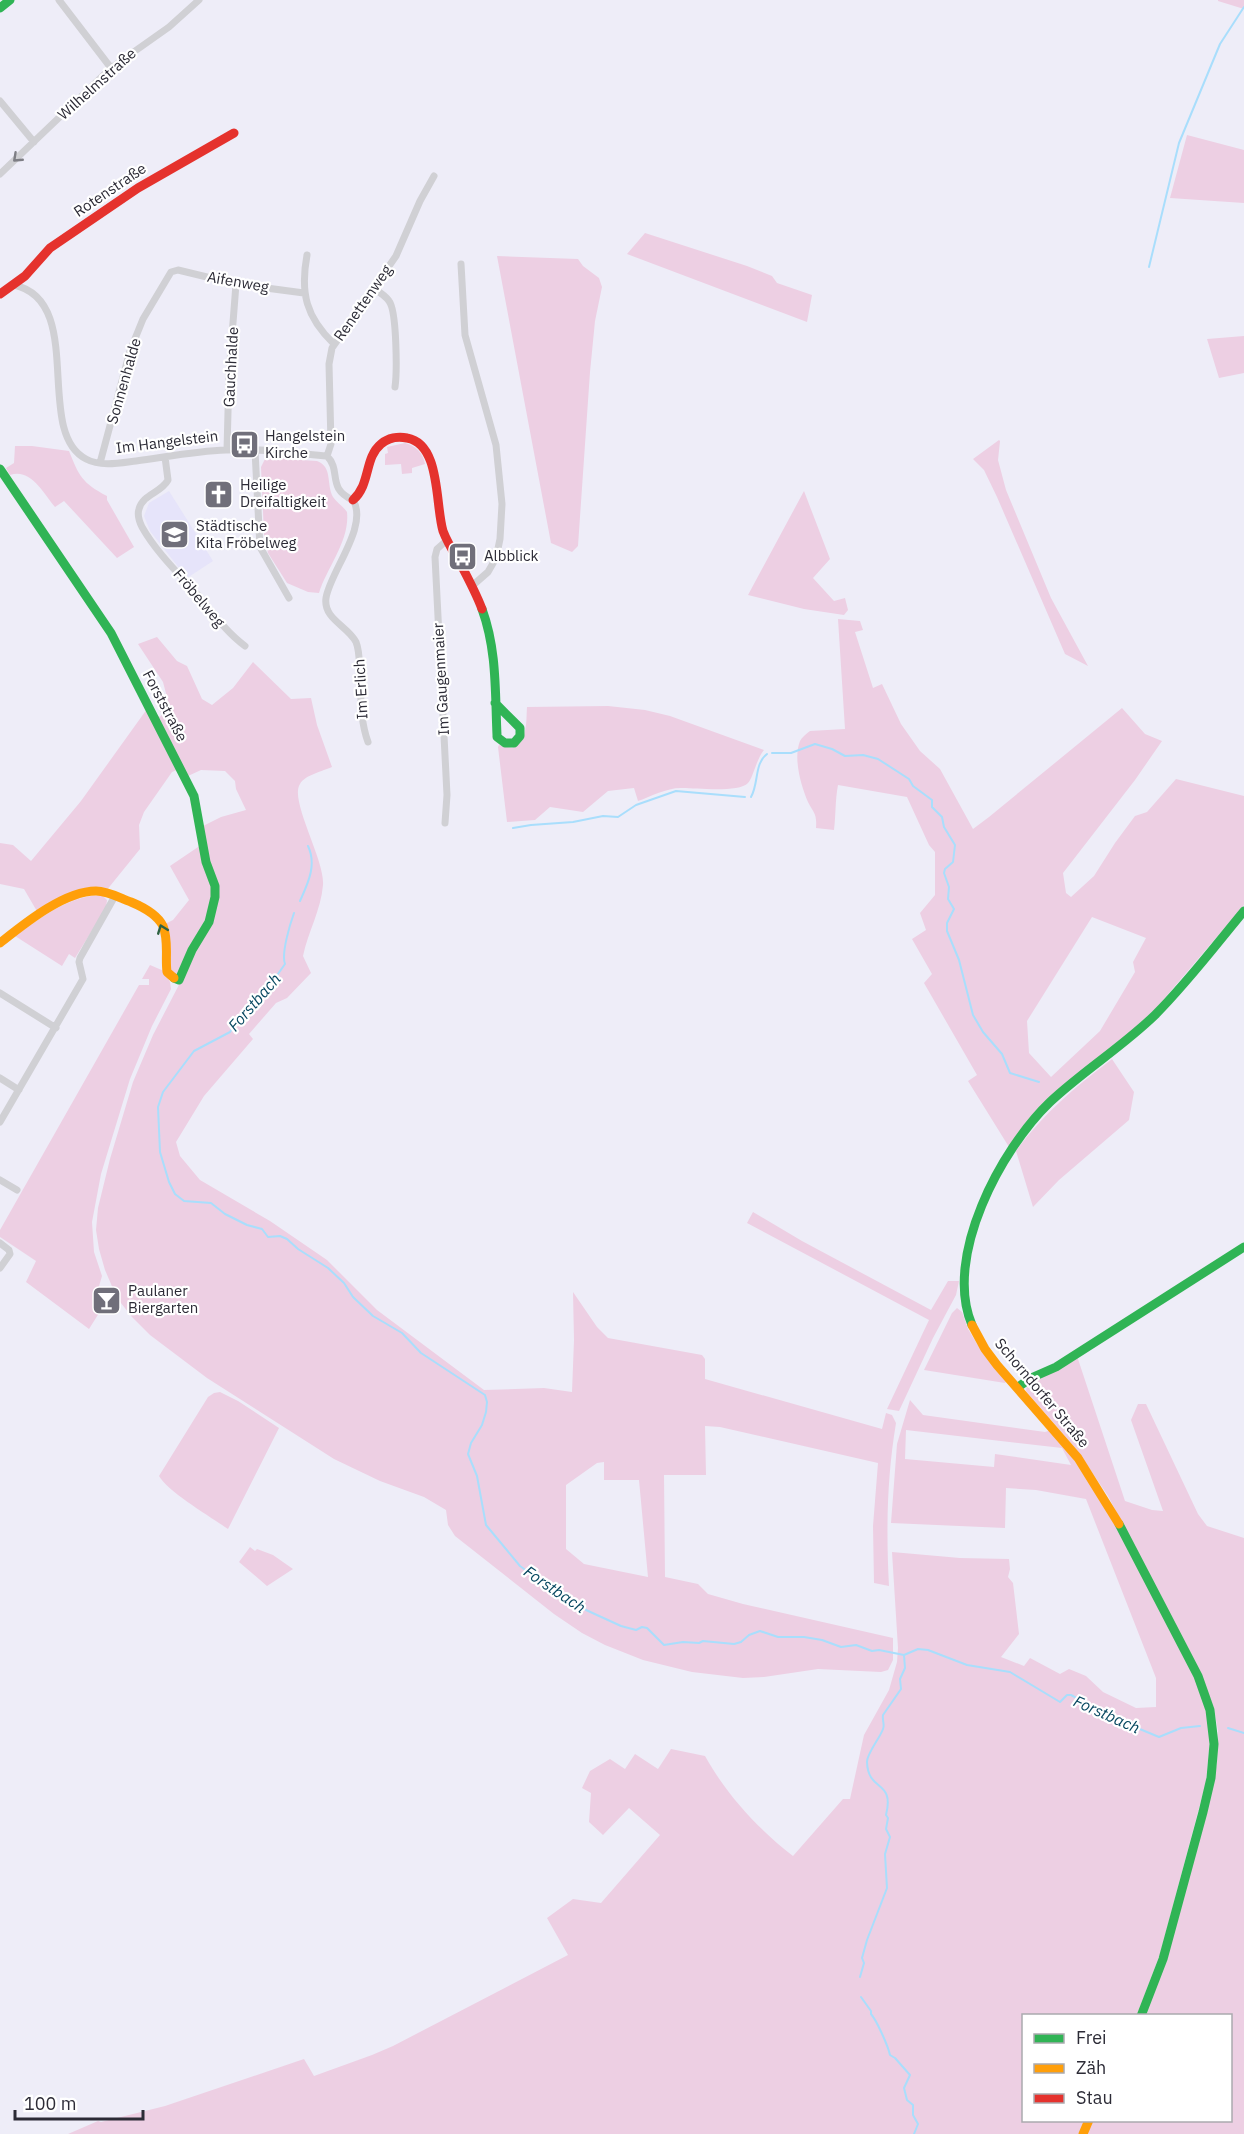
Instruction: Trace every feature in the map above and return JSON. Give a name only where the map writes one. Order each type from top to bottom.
[{"type":"street","points":[[0,8],[10,0]]},
{"type":"street","points":[[59,0],[111,68]]},
{"type":"street","name":"Wilhelmstraße","points":[[0,174],[111,68],[169,27],[199,0]]},
{"type":"street","points":[[0,101],[34,142]]},
{"type":"street","name":"Rotenstraße","points":[[14,285],[28,274],[50,248],[138,188],[234,133]]},
{"type":"street","name":"Renettenweg","points":[[353,500],[336,487],[332,463],[327,456],[332,444],[329,364],[334,344],[396,256],[420,201],[434,176]]},
{"type":"street","points":[[307,255],[304,293],[315,324],[334,344]]},
{"type":"street","points":[[461,264],[460,287],[465,335],[496,445],[502,496],[501,532],[497,555],[491,568],[472,586]]},
{"type":"street","name":"Aifenweg","points":[[173,271],[236,284],[304,293]]},
{"type":"street","name":"Sonnenhalde","points":[[100,464],[132,344],[155,297],[173,271]]},
{"type":"street","name":"Gauchhalde","points":[[227,450],[229,374],[236,284]]},
{"type":"street","points":[[0,294],[14,285]]},
{"type":"street","name":"Im Hangelstein","points":[[14,285],[34,295],[45,306],[50,316],[66,433],[79,454],[86,459],[100,464],[227,450],[327,456]]},
{"type":"street","points":[[374,289],[387,298],[392,309],[397,374],[395,387]]},
{"type":"street","points":[[353,500],[361,494],[370,461],[377,447],[392,438],[403,437],[413,439],[424,448],[430,457],[446,540],[483,609],[490,632],[494,655],[495,703]]},
{"type":"street","points":[[255,451],[260,547],[289,598]]},
{"type":"street","name":"Fröbelweg","points":[[165,457],[168,480],[143,501],[138,512],[140,521],[148,536],[179,574],[231,634],[245,646]]},
{"type":"street","name":"Forststraße","points":[[0,469],[111,633],[194,796],[215,897],[209,922],[192,950],[179,980],[169,975],[166,970],[167,944],[162,924],[147,909],[115,896]]},
{"type":"street","name":"Im Erlich","points":[[353,500],[357,509],[357,518],[345,555],[327,594],[326,604],[327,611],[351,634],[357,645],[363,725],[368,742]]},
{"type":"street","name":"Im Gaugenmaier","points":[[445,823],[447,795],[435,555],[437,549],[446,540]]},
{"type":"street","points":[[0,944],[38,915],[57,904],[84,893],[99,892],[115,896],[80,958],[83,979],[0,1122]]},
{"type":"street","name":"Schorndorfer Straße","points":[[1142,2014],[1157,1976],[1171,1930],[1211,1778],[1214,1746],[1209,1706],[1196,1671],[1100,1491],[1067,1444],[979,1340],[970,1322],[964,1301],[963,1276],[976,1224],[989,1191],[1013,1148],[1036,1116],[1050,1102],[1122,1046],[1150,1020],[1189,978],[1244,911]]},
{"type":"street","points":[[0,993],[56,1028]]},
{"type":"street","points":[[0,1078],[19,1090]]},
{"type":"street","points":[[0,1180],[17,1190]]},
{"type":"street","points":[[0,1243],[9,1250],[10,1254],[0,1268]]},
{"type":"street","points":[[1018,1387],[1056,1367],[1244,1247]]},
{"type":"shaded area","points":[[1244,0],[1244,9],[1218,1]]},
{"type":"shaded area","points":[[1187,135],[1244,150],[1244,203],[1170,198]]},
{"type":"shaded area","points":[[645,233],[747,266],[772,276],[777,283],[812,295],[807,322],[627,254]]},
{"type":"shaded area","points":[[497,256],[578,259],[583,266],[599,278],[602,287],[595,321],[590,372],[578,546],[572,552],[551,543]]},
{"type":"shaded area","points":[[1244,336],[1244,373],[1219,378],[1207,339]]},
{"type":"shaded area","points":[[999,440],[998,460],[1006,490],[1051,598],[1088,666],[1065,654],[997,497],[984,470],[973,459]]},
{"type":"shaded area","points":[[405,443],[418,450],[425,464],[412,468],[412,473],[402,474],[401,464],[385,465],[385,454],[388,453],[387,447]]},
{"type":"shaded area","points":[[15,446],[69,451],[82,478],[107,496],[107,500],[134,547],[117,558],[64,501],[55,507],[30,478],[24,475],[10,475],[6,468],[14,463]]},
{"type":"shaded area","points":[[265,459],[317,461],[322,464],[327,472],[333,497],[347,512],[342,544],[319,593],[308,592],[287,583],[268,553],[264,534],[261,467]]},
{"type":"shaded area","name":"Städtische Kita Fröbelweg","points":[[169,491],[213,561],[187,578],[150,531],[144,516],[149,503]]},
{"type":"shaded area","points":[[804,491],[830,559],[813,578],[834,601],[845,598],[848,610],[844,615],[804,609],[748,595]]},
{"type":"shaded area","points":[[838,619],[860,621],[863,630],[855,632],[873,688],[882,684],[901,724],[920,751],[940,769],[973,829],[1122,708],[1145,734],[1162,741],[1135,780],[1063,873],[1066,893],[1071,897],[1094,876],[1135,816],[1147,812],[1176,779],[1244,796],[1244,905],[1158,1006],[1009,1147],[968,1081],[977,1075],[924,983],[932,974],[912,939],[926,930],[920,913],[935,895],[935,852],[929,845],[907,797],[838,785],[834,830],[816,828],[815,816],[805,795],[799,772],[797,755],[800,741],[810,731],[845,729]],"holes":[[[1092,917],[1146,938],[1133,962],[1135,972],[1100,1031],[1051,1077],[1029,1053],[1027,1021]]]},
{"type":"shaded area","points":[[157,637],[177,661],[187,666],[202,699],[212,705],[233,688],[253,662],[291,699],[311,698],[317,725],[332,767],[306,778],[300,784],[298,792],[299,803],[319,861],[323,885],[320,903],[303,956],[311,973],[287,998],[276,1003],[249,1034],[253,1039],[204,1096],[176,1142],[180,1156],[200,1180],[270,1221],[327,1260],[377,1310],[484,1390],[544,1388],[572,1392],[573,1292],[597,1327],[608,1338],[702,1355],[705,1359],[705,1379],[882,1429],[886,1413],[892,1415],[896,1423],[888,1504],[889,1586],[874,1583],[873,1526],[878,1463],[720,1427],[705,1426],[706,1475],[664,1475],[665,1577],[698,1584],[708,1594],[743,1604],[893,1638],[893,1660],[888,1670],[881,1672],[818,1669],[743,1678],[692,1672],[643,1660],[605,1645],[554,1614],[455,1536],[448,1525],[446,1510],[424,1497],[380,1481],[334,1459],[207,1378],[150,1335],[117,1298],[99,1249],[96,1230],[98,1208],[133,1082],[153,1035],[183,977],[170,973],[165,924],[173,920],[189,900],[170,866],[201,845],[203,826],[221,817],[246,810],[236,789],[235,781],[225,771],[201,770],[188,776],[179,769],[172,772],[144,812],[139,825],[140,849],[106,891],[103,890],[38,913],[24,889],[0,884],[0,843],[13,845],[31,861],[81,801],[147,709],[160,717],[162,714],[159,710],[169,705],[163,682],[138,644]],"holes":[[[604,1462],[604,1480],[639,1480],[648,1577],[584,1564],[566,1549],[566,1485],[597,1463]]]},
{"type":"shaded area","points":[[608,706],[645,710],[670,716],[764,750],[750,781],[736,788],[677,788],[638,801],[634,788],[608,791],[583,812],[550,807],[535,820],[507,822],[498,747],[499,745],[512,748],[524,736],[527,707]]},
{"type":"shaded area","points":[[102,895],[107,900],[106,908],[75,958],[69,954],[62,966],[15,936],[67,903]]},
{"type":"shaded area","points":[[150,965],[164,971],[171,989],[152,1026],[130,1079],[101,1174],[92,1222],[94,1252],[102,1276],[97,1293],[106,1302],[89,1329],[26,1282],[36,1261],[0,1237],[0,1230],[139,985],[149,985],[149,979],[142,979]]},
{"type":"shaded area","points":[[1112,1059],[1134,1092],[1129,1120],[1059,1180],[1033,1207],[1016,1151],[1060,1102]]},
{"type":"shaded area","points":[[753,1212],[931,1310],[948,1281],[959,1281],[956,1295],[899,1411],[887,1409],[929,1320],[747,1223]]},
{"type":"shaded area","points":[[957,1308],[962,1312],[977,1344],[1007,1381],[1005,1383],[924,1370],[952,1313]]},
{"type":"shaded area","points":[[1077,1356],[1125,1501],[1152,1510],[1163,1511],[1131,1420],[1138,1404],[1146,1404],[1198,1514],[1207,1526],[1244,1538],[1244,2134],[1087,2134],[1093,2122],[1232,2122],[1232,2014],[1145,2014],[1217,1764],[1218,1731],[1214,1708],[1195,1661],[1108,1496],[1077,1450],[1026,1391],[1027,1385]]},
{"type":"shaded area","points":[[220,1392],[279,1428],[228,1529],[180,1497],[159,1476],[208,1397]]},
{"type":"shaded area","points":[[910,1400],[923,1415],[1045,1432],[1051,1430],[1080,1468],[1110,1515],[1200,1690],[1208,1719],[1210,1739],[1206,1782],[1160,1954],[1137,2014],[1022,2014],[1022,2122],[1085,2122],[1079,2134],[68,2134],[98,2121],[165,2106],[304,2059],[314,2076],[393,2046],[568,1955],[547,1918],[573,1899],[601,1903],[660,1835],[629,1808],[603,1835],[589,1822],[591,1793],[582,1788],[590,1771],[610,1759],[625,1769],[635,1754],[658,1769],[671,1749],[705,1756],[723,1784],[744,1810],[793,1856],[843,1799],[850,1799],[864,1735],[889,1690],[897,1662],[898,1648],[892,1552],[960,1558],[1009,1559],[1008,1577],[1013,1583],[1019,1634],[1001,1657],[1024,1666],[1030,1658],[1060,1674],[1069,1669],[1086,1676],[1103,1692],[1136,1708],[1156,1707],[1156,1678],[1086,1499],[1036,1490],[1006,1488],[1005,1528],[891,1523],[897,1444]],"holes":[[[906,1430],[1062,1448],[1071,1465],[995,1454],[994,1467],[905,1459]]]},
{"type":"shaded area","points":[[250,1547],[255,1551],[257,1549],[273,1555],[293,1569],[267,1586],[239,1562]]},
{"type":"waterway","points":[[1149,267],[1179,143],[1220,44],[1244,7]]},
{"type":"waterway","points":[[772,753],[791,753],[815,744],[845,756],[863,755],[878,759],[909,779],[913,786],[932,800],[932,807],[942,817],[944,827],[955,845],[953,862],[944,873],[949,887],[948,899],[954,909],[947,923],[947,931],[959,960],[973,1015],[983,1032],[1002,1054],[1010,1073],[1039,1082]]},
{"type":"waterway","points":[[751,797],[758,768],[767,754]]},
{"type":"waterway","points":[[513,828],[573,822],[603,816],[618,817],[636,805],[676,791],[745,797]]},
{"type":"waterway","name":"Forstbach","points":[[300,901],[312,867],[308,846]]},
{"type":"waterway","name":"Forstbach","points":[[294,913],[285,946],[285,964],[273,981],[247,1005],[230,1032],[194,1051],[163,1092],[158,1107],[160,1152],[169,1182],[175,1194],[184,1201],[211,1203],[225,1214],[247,1225],[262,1229],[268,1237],[280,1236],[287,1239],[298,1249],[328,1268],[373,1316],[402,1333],[421,1353],[485,1395],[486,1412],[468,1454],[477,1476],[486,1525],[520,1566],[554,1591],[563,1593],[586,1610],[621,1626],[636,1630],[642,1627],[647,1628],[664,1645],[703,1641],[734,1644],[760,1631],[778,1637],[804,1637],[822,1640],[841,1647],[856,1645],[872,1651],[879,1650],[904,1655],[918,1649],[928,1650],[967,1665],[1010,1672],[1060,1702],[1067,1695],[1071,1695],[1118,1720],[1159,1737],[1181,1728],[1200,1726]]},
{"type":"waterway","points":[[860,1977],[867,1940],[887,1888],[885,1854],[890,1837],[886,1829],[887,1796],[868,1772],[867,1762],[883,1729],[883,1715],[901,1689],[900,1679],[905,1668],[904,1655]]},
{"type":"waterway","name":"Forstbach","points":[[1228,1728],[1244,1733]]},
{"type":"waterway","points":[[861,1997],[871,2011],[890,2055],[910,2075],[904,2088],[907,2100],[913,2105],[913,2115],[918,2124],[914,2134]]},
{"type":"traffic: fast","points":[[0,8],[10,0]]},
{"type":"traffic: fast","points":[[0,469],[111,633],[194,796],[206,862],[215,886],[215,897],[209,922],[192,950],[179,980],[174,978]]},
{"type":"traffic: fast","points":[[482,609],[493,656],[496,703],[496,719],[497,737],[505,743],[514,743],[520,736],[520,728],[495,703]]},
{"type":"traffic: fast","points":[[972,1325],[965,1298],[965,1268],[971,1237],[996,1175],[1013,1147],[1031,1122],[1050,1102],[1129,1038],[1167,1003],[1244,911]]},
{"type":"traffic: fast","points":[[1018,1387],[1031,1378],[1056,1367],[1244,1247]]},
{"type":"traffic: fast","points":[[1119,1524],[1198,1676],[1210,1710],[1214,1744],[1211,1778],[1203,1812],[1163,1959],[1142,2014]]},
{"type":"traffic: slow","points":[[0,943],[32,918],[58,902],[84,892],[105,892],[140,906],[153,914],[160,922],[166,937],[167,972],[174,978]]},
{"type":"traffic: slow","points":[[972,1325],[997,1365],[1078,1458],[1119,1524]]},
{"type":"traffic: slow","points":[[1083,2134],[1088,2122]]},
{"type":"traffic: jam","points":[[0,294],[25,276],[50,248],[138,188],[234,133]]},
{"type":"traffic: jam","points":[[353,500],[359,494],[372,456],[381,444],[400,437],[418,443],[426,451],[435,477],[443,531],[482,609]]},
{"type":"place","name":"Hangelstein Kirche","points":[[244,445]]},
{"type":"place","name":"Heilige Dreifaltigkeit","points":[[219,494]]},
{"type":"place","name":"Städtische Kita Fröbelweg","points":[[175,535]]},
{"type":"place","name":"Albblick","points":[[463,556]]},
{"type":"place","name":"Paulaner Biergarten","points":[[107,1300]]}]
